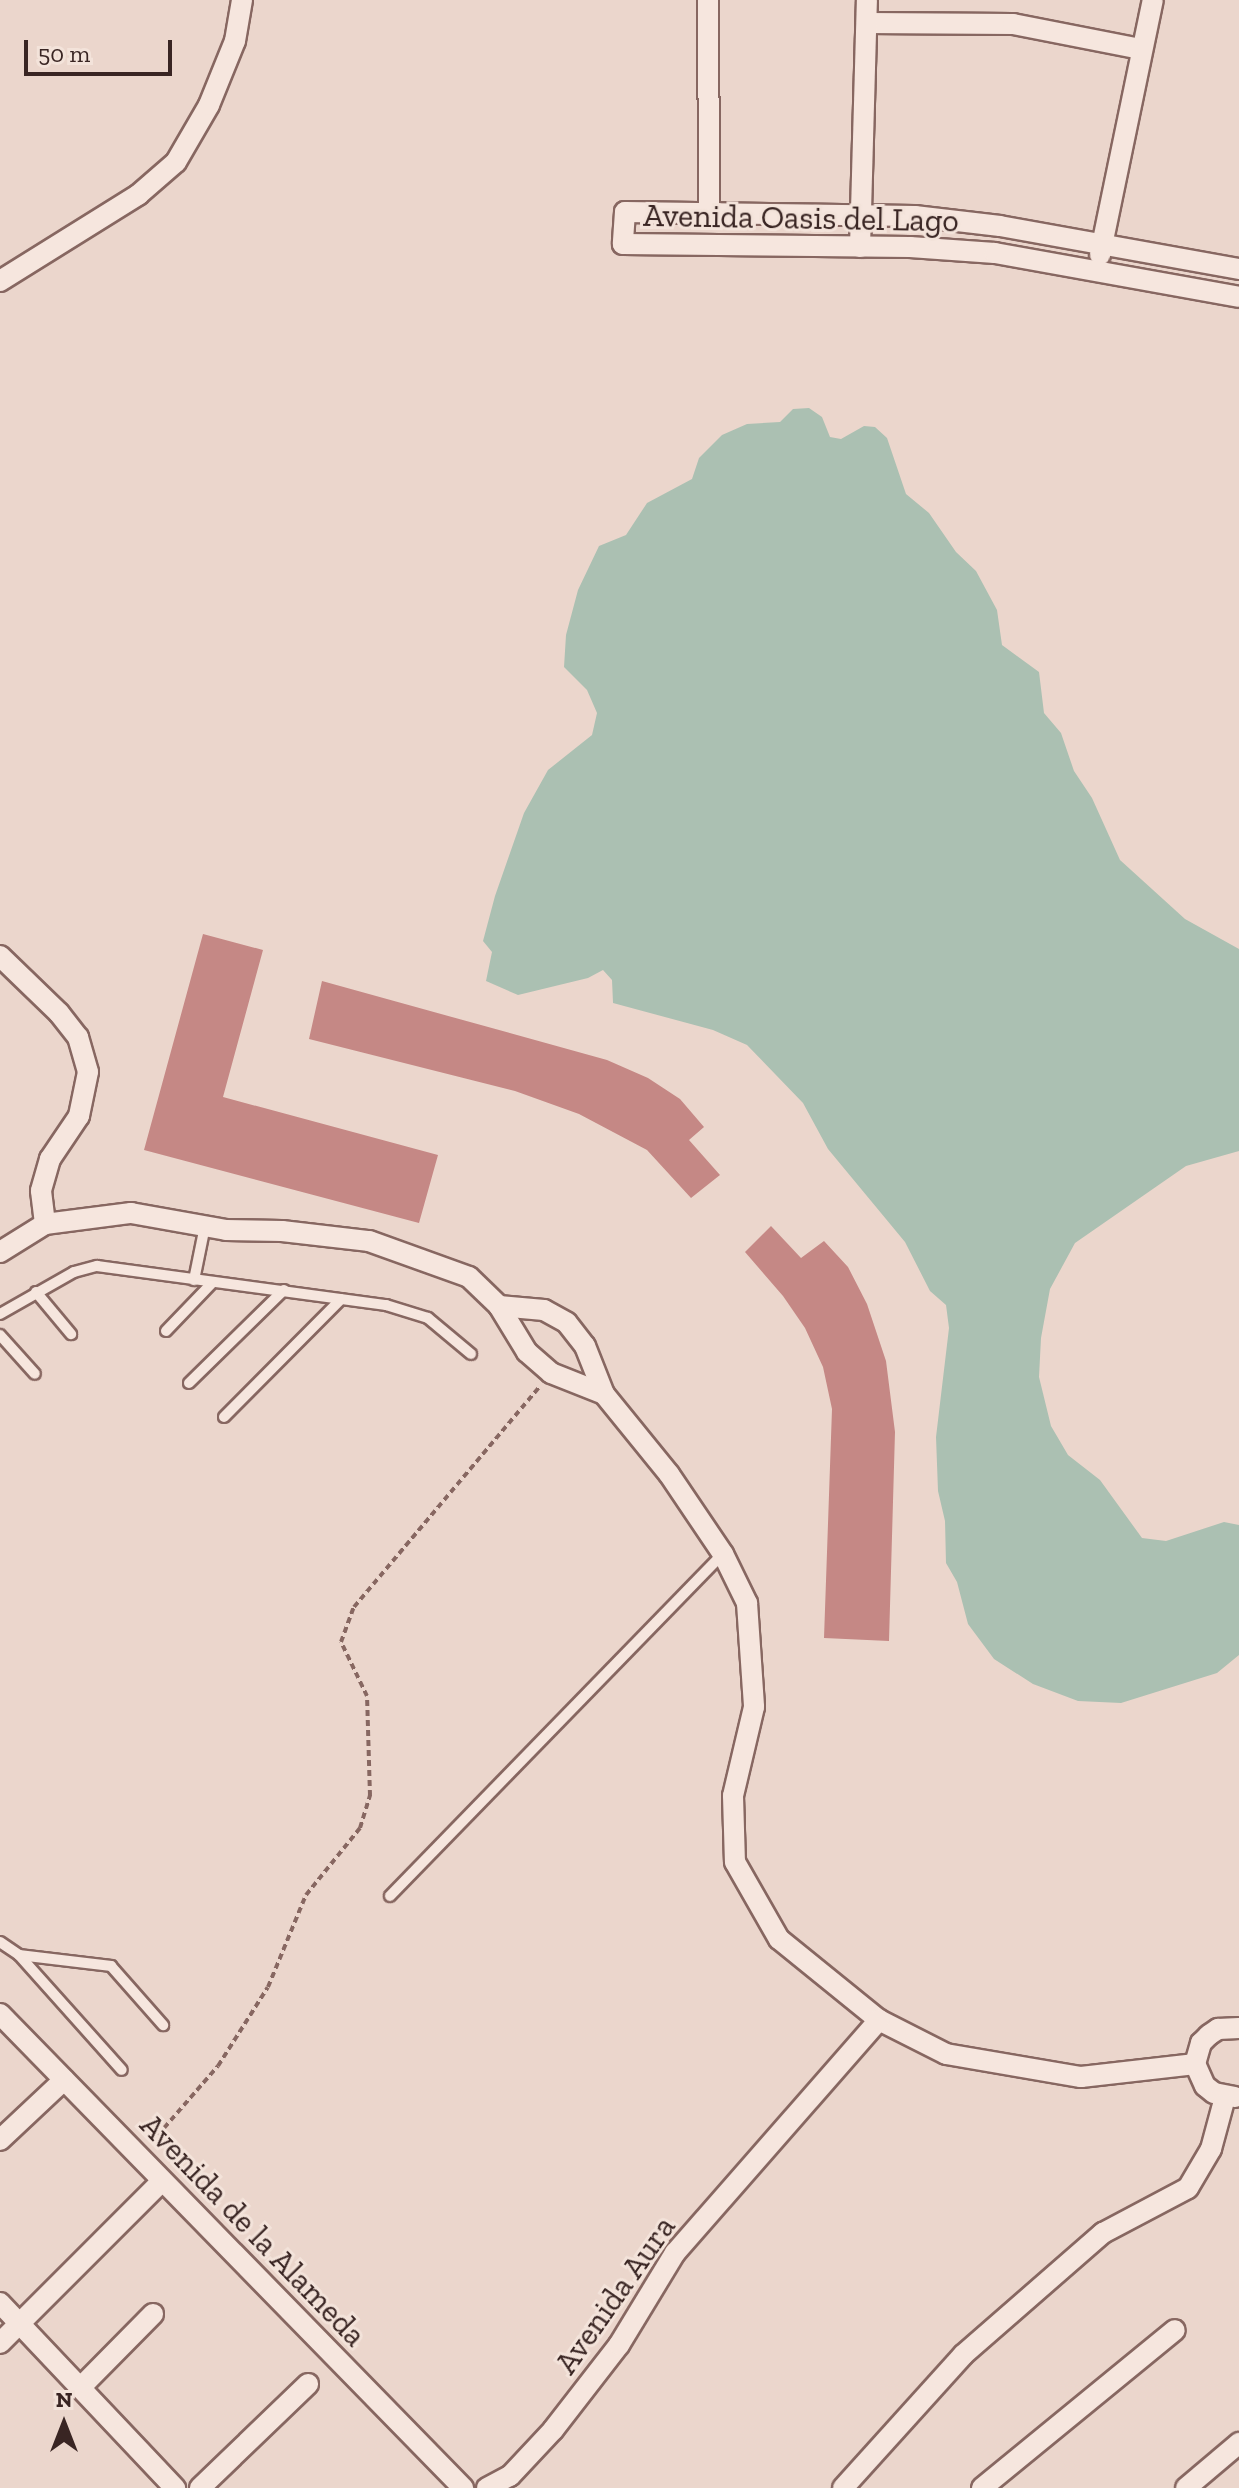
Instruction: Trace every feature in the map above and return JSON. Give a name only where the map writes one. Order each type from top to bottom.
[{"type":"street","points":[[0,281],[138,195],[176,162],[209,105],[235,41],[242,0]]},
{"type":"street","points":[[708,0],[709,213]]},
{"type":"street","points":[[860,247],[867,0]]},
{"type":"street","points":[[1097,271],[1153,0]]},
{"type":"street","points":[[867,23],[1013,24],[1141,49]]},
{"type":"street","name":"Avenida Oasis del Lago","points":[[1239,269],[915,216],[625,212],[623,244],[860,247],[995,253],[1239,297]]},
{"type":"street","points":[[0,956],[59,1013],[78,1037],[88,1072],[79,1116],[50,1159],[41,1191],[45,1224]]},
{"type":"street","points":[[0,1252],[45,1224],[131,1213],[205,1226],[369,1241],[469,1277],[499,1306],[527,1352],[551,1373],[604,1394]]},
{"type":"street","points":[[499,1306],[544,1310],[567,1323],[585,1346],[604,1394],[669,1474],[723,1554],[747,1603],[753,1654],[754,1707],[733,1796],[735,1862],[779,1939],[879,2020],[946,2054],[1081,2077],[1195,2064]]},
{"type":"street","name":"Avenida de la Alameda","points":[[0,2014],[463,2488]]},
{"type":"street","name":"Avenida Aura","points":[[487,2488],[510,2476],[553,2430],[619,2345],[675,2253],[879,2020]]},
{"type":"street","points":[[843,2488],[963,2355],[1021,2304],[1103,2233],[1188,2188],[1211,2149],[1232,2096],[1205,2086],[1195,2064],[1201,2043],[1209,2035],[1229,2027],[1239,2028]]},
{"type":"street","points":[[0,2140],[64,2080]]},
{"type":"street","points":[[0,2343],[162,2181]]},
{"type":"street","points":[[0,2303],[175,2488]]},
{"type":"street","points":[[80,2388],[153,2314]]},
{"type":"street","points":[[982,2488],[1175,2330]]},
{"type":"street","points":[[200,2488],[308,2384]]},
{"type":"street","points":[[1186,2488],[1239,2443]]},
{"type":"lane","points":[[194,1280],[205,1226]]},
{"type":"lane","points":[[0,1314],[74,1272],[97,1266],[386,1305],[428,1318],[471,1354]]},
{"type":"lane","points":[[166,1331],[212,1283]]},
{"type":"lane","points":[[189,1383],[284,1290]]},
{"type":"lane","points":[[36,1292],[71,1334]]},
{"type":"lane","points":[[224,1417],[341,1299]]},
{"type":"lane","points":[[0,1335],[35,1374]]},
{"type":"lane","points":[[390,1896],[723,1554]]},
{"type":"lane","points":[[0,1942],[19,1955],[122,2070]]},
{"type":"lane","points":[[19,1955],[111,1966],[163,2025]]},
{"type":"path","points":[[139,2157],[218,2066],[268,1987],[306,1895],[360,1828],[370,1796],[367,1696],[341,1642],[354,1607],[551,1373]]},
{"type":"shaded area","points":[[809,408],[822,417],[830,437],[841,439],[864,426],[875,427],[887,438],[906,494],[929,513],[956,552],[976,571],[997,610],[1002,645],[1039,672],[1044,713],[1061,733],[1074,771],[1092,798],[1120,860],[1185,919],[1239,949],[1239,1151],[1186,1166],[1075,1243],[1050,1289],[1041,1338],[1039,1377],[1051,1426],[1068,1455],[1100,1480],[1142,1538],[1166,1541],[1224,1522],[1239,1525],[1239,1655],[1217,1673],[1121,1703],[1078,1701],[1033,1684],[994,1659],[968,1624],[957,1582],[946,1563],[945,1521],[938,1491],[936,1437],[949,1328],[946,1305],[930,1291],[905,1242],[828,1149],[803,1103],[747,1045],[713,1030],[613,1003],[612,980],[603,970],[588,978],[518,995],[486,981],[492,952],[483,941],[524,813],[548,770],[592,735],[597,713],[587,690],[564,667],[566,635],[578,590],[599,546],[626,535],[647,503],[692,479],[699,458],[722,435],[747,424],[780,422],[793,409]]},
{"type":"building","points":[[203,934],[263,950],[223,1097],[438,1155],[419,1223],[144,1150]]},
{"type":"building","points":[[322,981],[607,1060],[648,1078],[680,1099],[704,1127],[689,1140],[720,1175],[691,1198],[647,1150],[579,1114],[515,1091],[309,1039]]},
{"type":"building","points":[[771,1226],[801,1258],[824,1241],[848,1267],[867,1304],[886,1361],[895,1432],[889,1641],[824,1638],[832,1409],[823,1367],[805,1328],[783,1296],[745,1252]]}]
